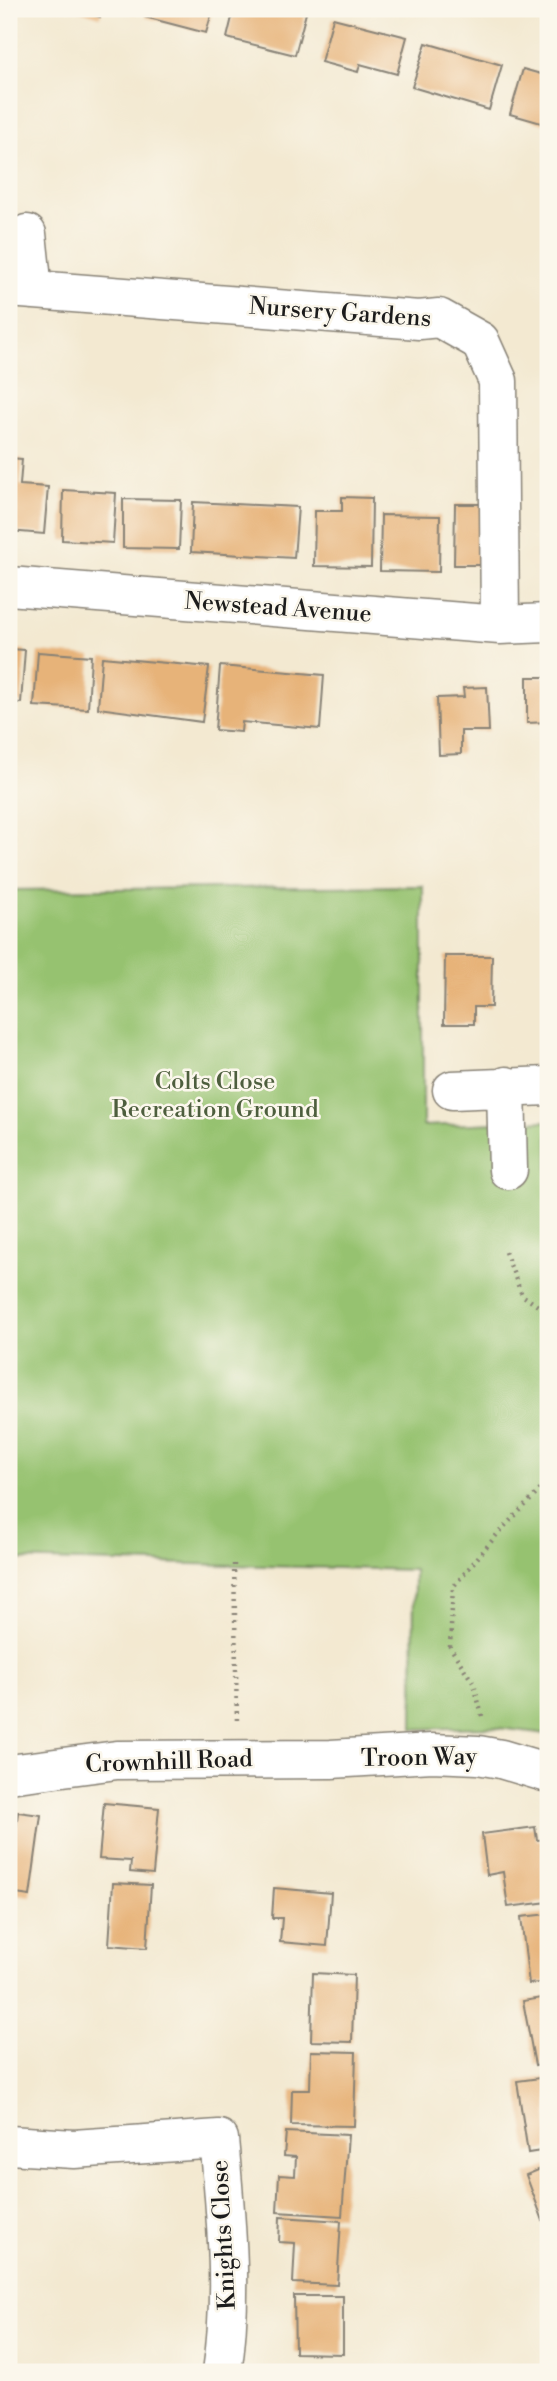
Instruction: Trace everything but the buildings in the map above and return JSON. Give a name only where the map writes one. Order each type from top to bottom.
[{"type":"street","name":"Nursery Gardens","points":[[27,234],[21,289],[419,320],[439,317],[480,341],[498,381],[500,625]]},
{"type":"street","name":"Newstead Avenue","points":[[9,586],[500,625],[548,623]]},
{"type":"street","points":[[506,1086],[508,1170]]},
{"type":"street","points":[[452,1090],[548,1086]]},
{"type":"street","name":"Troon Way","points":[[331,1759],[432,1753],[478,1755],[548,1773]]},
{"type":"street","name":"Crownhill Road","points":[[9,1774],[117,1759],[331,1759]]},
{"type":"street","name":"Knights Close","points":[[9,2144],[74,2149],[219,2139],[227,2226],[228,2335],[222,2372]]},
{"type":"path","points":[[505,1252],[522,1295],[548,1313]]},
{"type":"path","points":[[478,1755],[482,1714],[474,1684],[450,1647],[453,1587],[500,1531],[548,1482]]},
{"type":"path","points":[[234,1564],[238,1758]]},
{"type":"green space","name":"Colts Close Recreation Ground","points":[[423,886],[423,1126],[548,1121],[548,1734],[490,1727],[413,1729],[414,1570],[9,1559],[9,890]]}]
